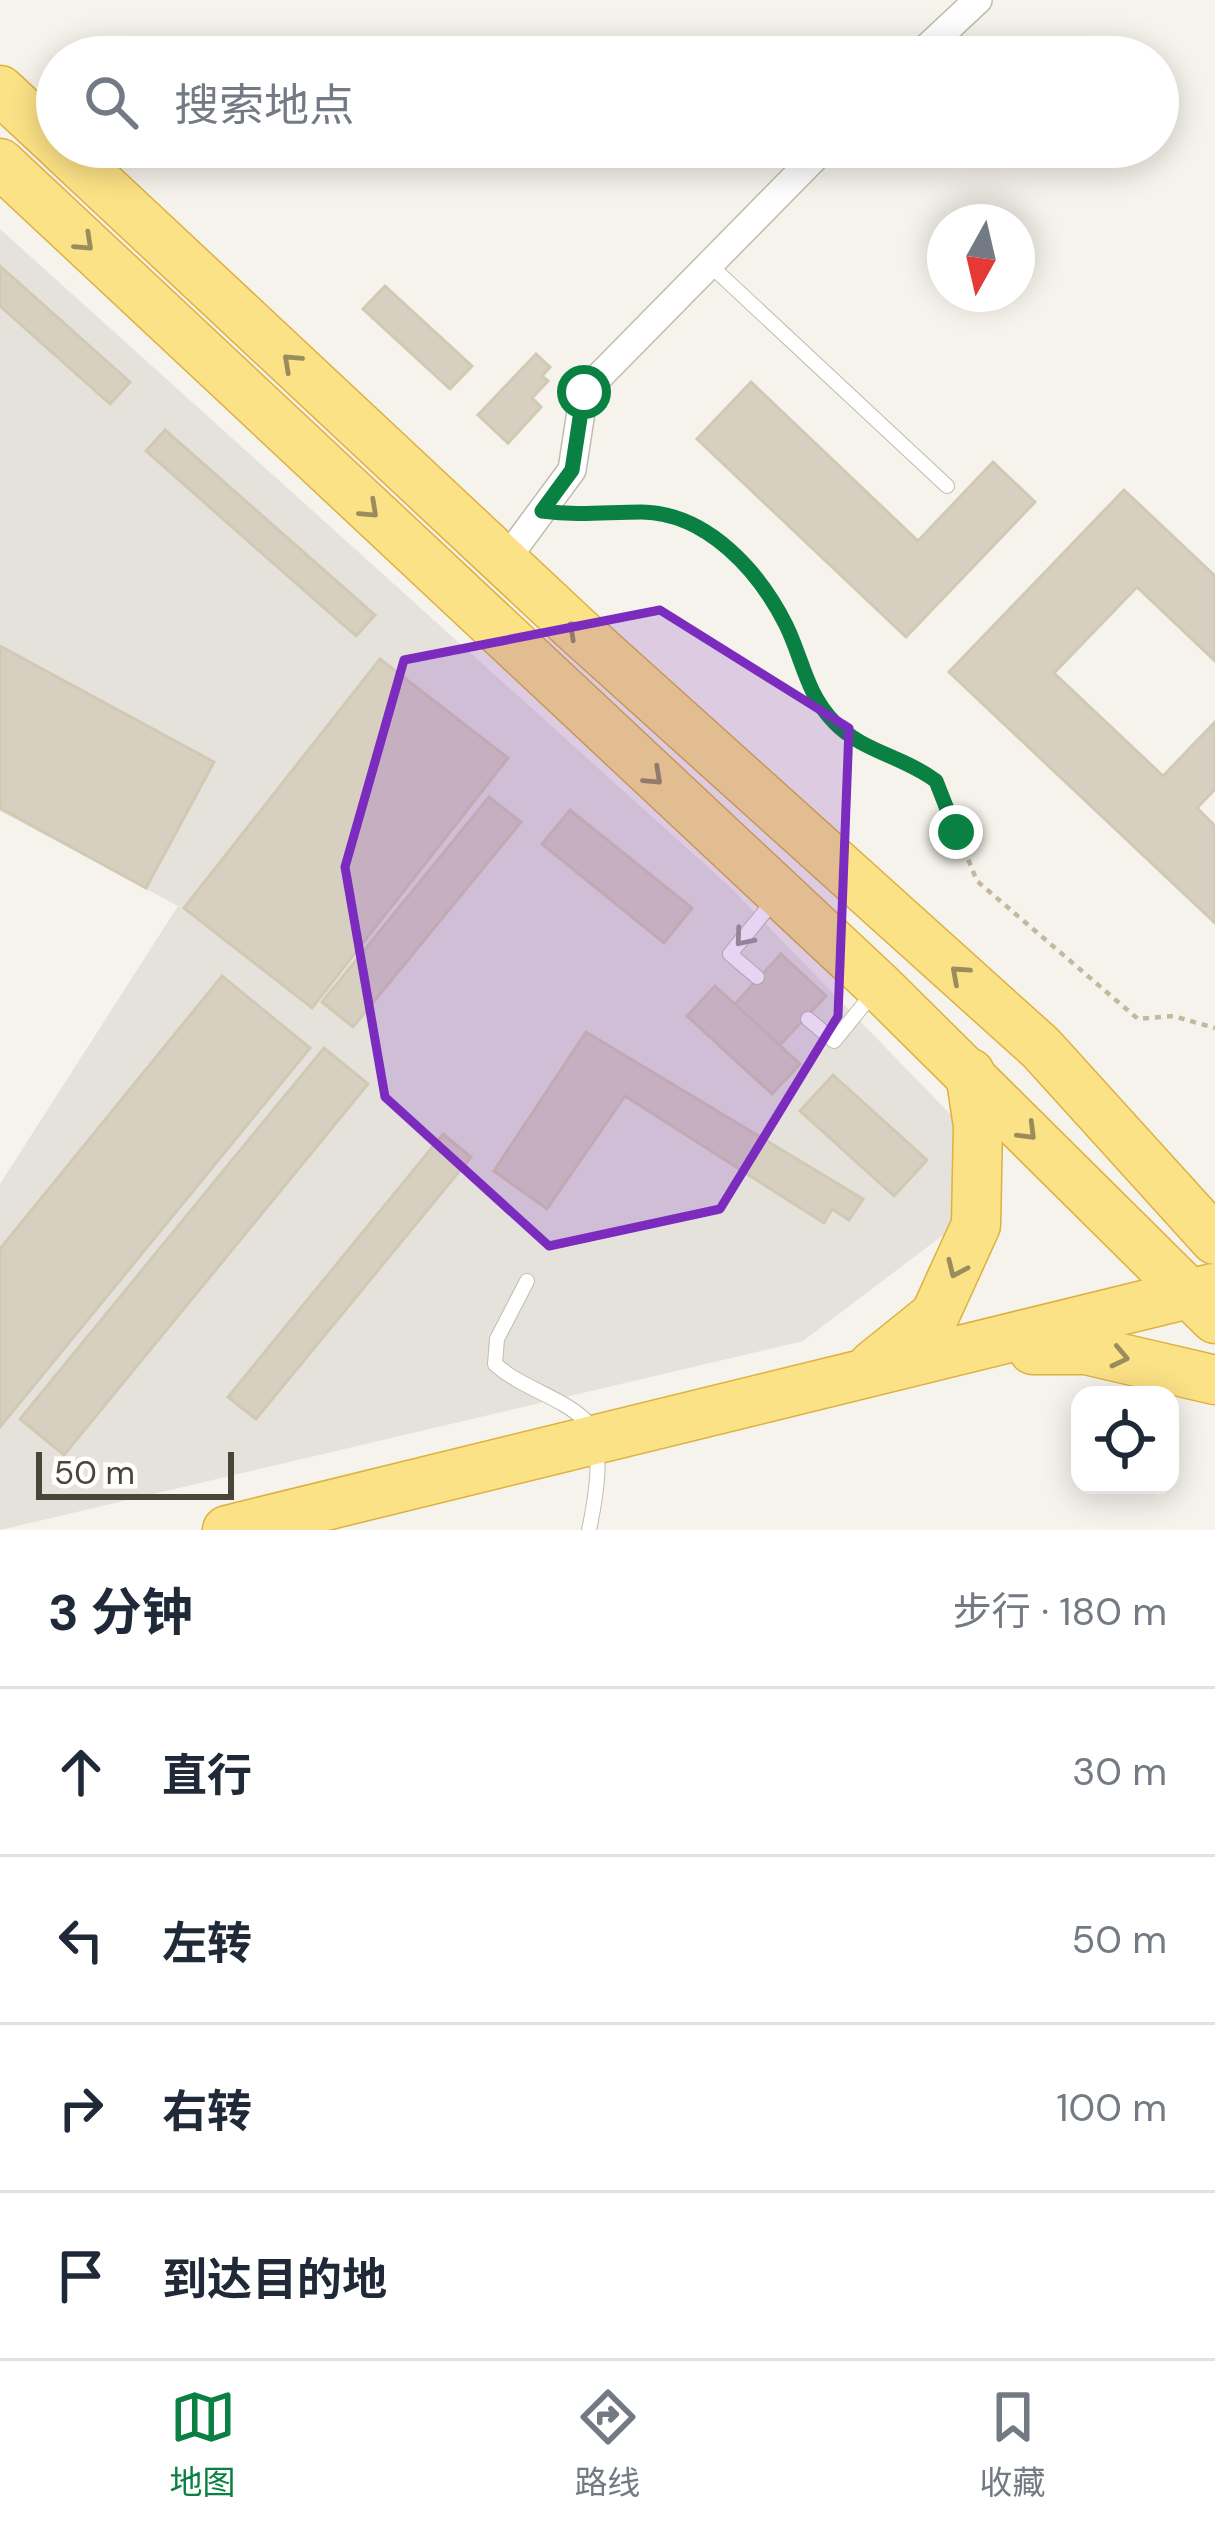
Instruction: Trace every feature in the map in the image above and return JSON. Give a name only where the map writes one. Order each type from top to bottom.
[{"type":"highway","points":[[0,90],[36,124]]},
{"type":"highway","points":[[0,163],[879,986],[1209,1307]]},
{"type":"highway","points":[[84,168],[505,562],[1041,1048],[1215,1240]]},
{"type":"highway","points":[[861,1374],[935,1315],[976,1225],[978,1126],[970,1073]]},
{"type":"highway","points":[[227,1530],[962,1350],[1209,1307]]},
{"type":"highway","points":[[962,1350],[1086,1350],[1215,1380]]},
{"type":"street","points":[[939,36],[978,0]]},
{"type":"street","points":[[505,562],[572,470],[584,392],[805,168]]},
{"type":"lane","points":[[710,265],[947,486]]},
{"type":"lane","points":[[757,976],[730,954],[780,894]]},
{"type":"lane","points":[[808,1018],[834,1041],[879,986]]},
{"type":"lane","points":[[527,1282],[497,1339],[495,1364],[516,1383],[585,1420],[595,1439],[589,1530]]},
{"type":"path","points":[[542,511],[593,518],[645,512],[697,526],[726,547],[775,602],[811,695],[837,726],[936,781],[977,881],[1138,1019],[1173,1016],[1215,1028]]},
{"type":"highlighted area","points":[[660,610],[849,728],[838,1016],[720,1209],[549,1246],[385,1097],[345,867],[404,660]]},
{"type":"shaded area","points":[[0,229],[729,886],[953,1117],[963,1220],[803,1341],[0,1530],[0,1184],[178,906],[0,811]]},
{"type":"building","points":[[0,266],[130,382],[110,404],[0,306]]},
{"type":"building","points":[[385,286],[472,366],[450,389],[363,309]]},
{"type":"building","points":[[536,354],[550,367],[542,376],[548,381],[532,398],[541,407],[508,443],[478,415]]},
{"type":"building","points":[[751,382],[918,541],[993,462],[1035,502],[906,637],[697,439]]},
{"type":"building","points":[[165,430],[375,615],[356,636],[146,451]]},
{"type":"building","points":[[1124,490],[1215,576],[1215,661],[1137,587],[1054,673],[1163,776],[1215,722],[1215,789],[1197,808],[1215,826],[1215,923],[949,672]]},
{"type":"building","points":[[0,646],[214,762],[146,888],[0,808]]},
{"type":"building","points":[[380,659],[508,758],[312,1008],[184,908]]},
{"type":"building","points":[[489,797],[521,822],[353,1027],[322,1002]]},
{"type":"building","points":[[570,810],[692,908],[664,943],[542,844]]},
{"type":"building","points":[[781,954],[826,996],[780,1045],[735,1004]]},
{"type":"building","points":[[222,976],[310,1048],[0,1427],[0,1249]]},
{"type":"building","points":[[715,986],[800,1064],[772,1094],[687,1016]]},
{"type":"building","points":[[586,1032],[863,1199],[849,1220],[832,1209],[824,1223],[625,1096],[547,1209],[494,1171]]},
{"type":"building","points":[[324,1048],[368,1084],[64,1455],[20,1419]]},
{"type":"building","points":[[833,1075],[927,1160],[894,1196],[800,1111]]},
{"type":"building","points":[[443,1134],[471,1157],[256,1419],[228,1397]]},
{"type":"route","points":[[584,392],[572,470],[542,511],[593,518],[645,512],[697,526],[726,547],[775,602],[811,695],[837,726],[936,781],[946,795],[956,832]]}]
